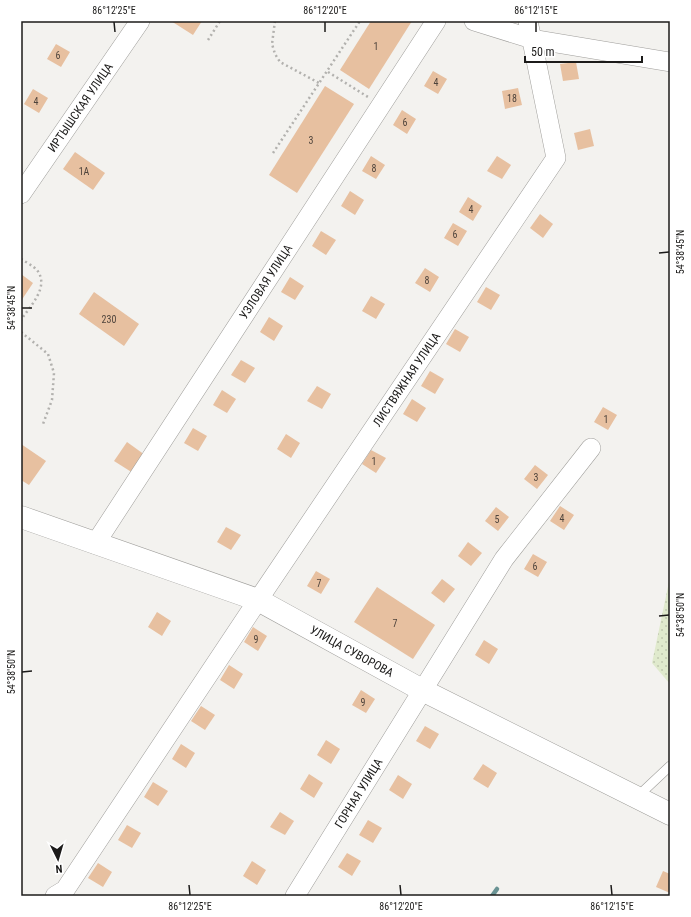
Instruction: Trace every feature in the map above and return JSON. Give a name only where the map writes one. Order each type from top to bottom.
[{"type":"street","name":"УЗЛОВАЯ УЛИЦА","points":[[95,544],[436,21]]},
{"type":"street","points":[[474,21],[530,30],[670,62]]},
{"type":"street","name":"ИРТЫШСКАЯ УЛИЦА","points":[[21,194],[133,24]]},
{"type":"street","name":"ЛИСТВЯЖНАЯ УЛИЦА","points":[[55,896],[65,890],[258,600],[556,158],[530,30]]},
{"type":"street","name":"ГОРНАЯ УЛИЦА","points":[[295,896],[504,559],[591,448]]},
{"type":"street","name":"УЛИЦА СУВОРОВА","points":[[21,516],[95,544],[258,600],[422,690],[670,814]]},
{"type":"lane","points":[[636,797],[670,766]]},
{"type":"path","points":[[208,40],[220,21]]},
{"type":"path","points":[[275,21],[272,44],[275,54],[280,62],[319,83]]},
{"type":"path","points":[[273,153],[360,21]]},
{"type":"path","points":[[328,72],[382,105]]},
{"type":"path","points":[[21,259],[36,269],[42,279],[41,291],[21,320]]},
{"type":"path","points":[[21,332],[48,354],[54,373],[52,400],[43,424]]},
{"type":"green space","points":[[670,577],[670,684],[652,663]]},
{"type":"building","points":[[171,21],[202,21],[193,35]]},
{"type":"building","points":[[371,21],[412,21],[369,89],[340,70]]},
{"type":"building","points":[[56,44],[70,52],[61,67],[47,59]]},
{"type":"building","points":[[576,62],[579,79],[563,81],[560,64]]},
{"type":"building","points":[[433,71],[447,79],[438,94],[424,86]]},
{"type":"building","points":[[325,86],[354,104],[297,193],[269,175]]},
{"type":"building","points":[[518,88],[522,105],[505,109],[502,91]]},
{"type":"building","points":[[33,89],[48,98],[39,113],[24,104]]},
{"type":"building","points":[[402,110],[416,119],[407,134],[393,125]]},
{"type":"building","points":[[590,129],[594,146],[578,150],[574,133]]},
{"type":"building","points":[[75,152],[105,173],[93,190],[63,169]]},
{"type":"building","points":[[371,156],[385,165],[376,179],[362,171]]},
{"type":"building","points":[[497,156],[511,165],[502,179],[487,171]]},
{"type":"building","points":[[350,191],[364,200],[355,215],[341,206]]},
{"type":"building","points":[[468,197],[482,206],[473,221],[459,212]]},
{"type":"building","points":[[540,214],[553,224],[543,238],[530,228]]},
{"type":"building","points":[[453,223],[467,231],[458,246],[444,238]]},
{"type":"building","points":[[321,231],[336,240],[326,255],[312,246]]},
{"type":"building","points":[[425,268],[439,277],[430,292],[415,283]]},
{"type":"building","points":[[21,274],[33,283],[21,301]]},
{"type":"building","points":[[290,277],[304,286],[295,300],[281,292]]},
{"type":"building","points":[[486,287],[500,295],[491,310],[477,302]]},
{"type":"building","points":[[94,292],[139,324],[124,346],[79,314]]},
{"type":"building","points":[[371,296],[385,304],[376,319],[362,311]]},
{"type":"building","points":[[269,317],[283,326],[274,341],[260,332]]},
{"type":"building","points":[[455,329],[469,337],[460,352],[446,344]]},
{"type":"building","points":[[241,360],[255,368],[245,383],[231,375]]},
{"type":"building","points":[[430,371],[444,379],[435,394],[421,386]]},
{"type":"building","points":[[317,386],[331,394],[322,409],[307,401]]},
{"type":"building","points":[[222,390],[236,399],[227,413],[213,405]]},
{"type":"building","points":[[412,399],[426,408],[417,422],[403,414]]},
{"type":"building","points":[[603,407],[617,415],[608,430],[594,422]]},
{"type":"building","points":[[193,428],[207,436],[198,451],[184,443]]},
{"type":"building","points":[[286,434],[300,443],[291,458],[277,449]]},
{"type":"building","points":[[127,442],[145,455],[133,473],[114,461]]},
{"type":"building","points":[[21,444],[46,461],[29,485],[21,480]]},
{"type":"building","points":[[371,450],[386,458],[376,473],[362,464]]},
{"type":"building","points":[[535,465],[548,475],[537,489],[524,479]]},
{"type":"building","points":[[560,506],[574,515],[564,530],[550,521]]},
{"type":"building","points":[[496,507],[509,517],[498,531],[485,521]]},
{"type":"building","points":[[226,527],[241,535],[231,550],[217,542]]},
{"type":"building","points":[[468,542],[482,553],[471,566],[458,556]]},
{"type":"building","points":[[533,554],[547,562],[538,577],[524,569]]},
{"type":"building","points":[[316,571],[330,579],[321,594],[307,586]]},
{"type":"building","points":[[442,579],[455,589],[444,603],[431,593]]},
{"type":"building","points":[[377,587],[435,625],[413,659],[354,622]]},
{"type":"building","points":[[157,612],[171,621],[162,636],[148,627]]},
{"type":"building","points":[[253,627],[267,636],[258,651],[244,642]]},
{"type":"building","points":[[484,640],[498,649],[489,664],[475,655]]},
{"type":"building","points":[[229,665],[243,674],[234,689],[220,680]]},
{"type":"building","points":[[361,690],[375,699],[366,713],[352,705]]},
{"type":"building","points":[[201,706],[215,715],[205,730],[191,721]]},
{"type":"building","points":[[425,726],[439,734],[430,749],[416,741]]},
{"type":"building","points":[[326,740],[340,749],[331,764],[317,755]]},
{"type":"building","points":[[181,744],[195,753],[186,768],[172,759]]},
{"type":"building","points":[[483,764],[497,773],[488,788],[473,779]]},
{"type":"building","points":[[309,774],[323,783],[314,798],[300,789]]},
{"type":"building","points":[[398,775],[412,784],[403,799],[389,790]]},
{"type":"building","points":[[153,782],[168,791],[158,806],[144,797]]},
{"type":"building","points":[[280,812],[294,821],[285,835],[270,827]]},
{"type":"building","points":[[368,820],[382,828],[373,843],[359,835]]},
{"type":"building","points":[[127,825],[141,833],[132,848],[118,840]]},
{"type":"building","points":[[347,853],[361,861],[352,876],[338,867]]},
{"type":"building","points":[[252,861],[266,870],[257,885],[243,876]]},
{"type":"building","points":[[98,863],[112,872],[103,887],[88,878]]},
{"type":"building","points":[[663,871],[670,874],[670,893],[656,887]]},
{"type":"waterway","points":[[492,896],[497,889]]}]
